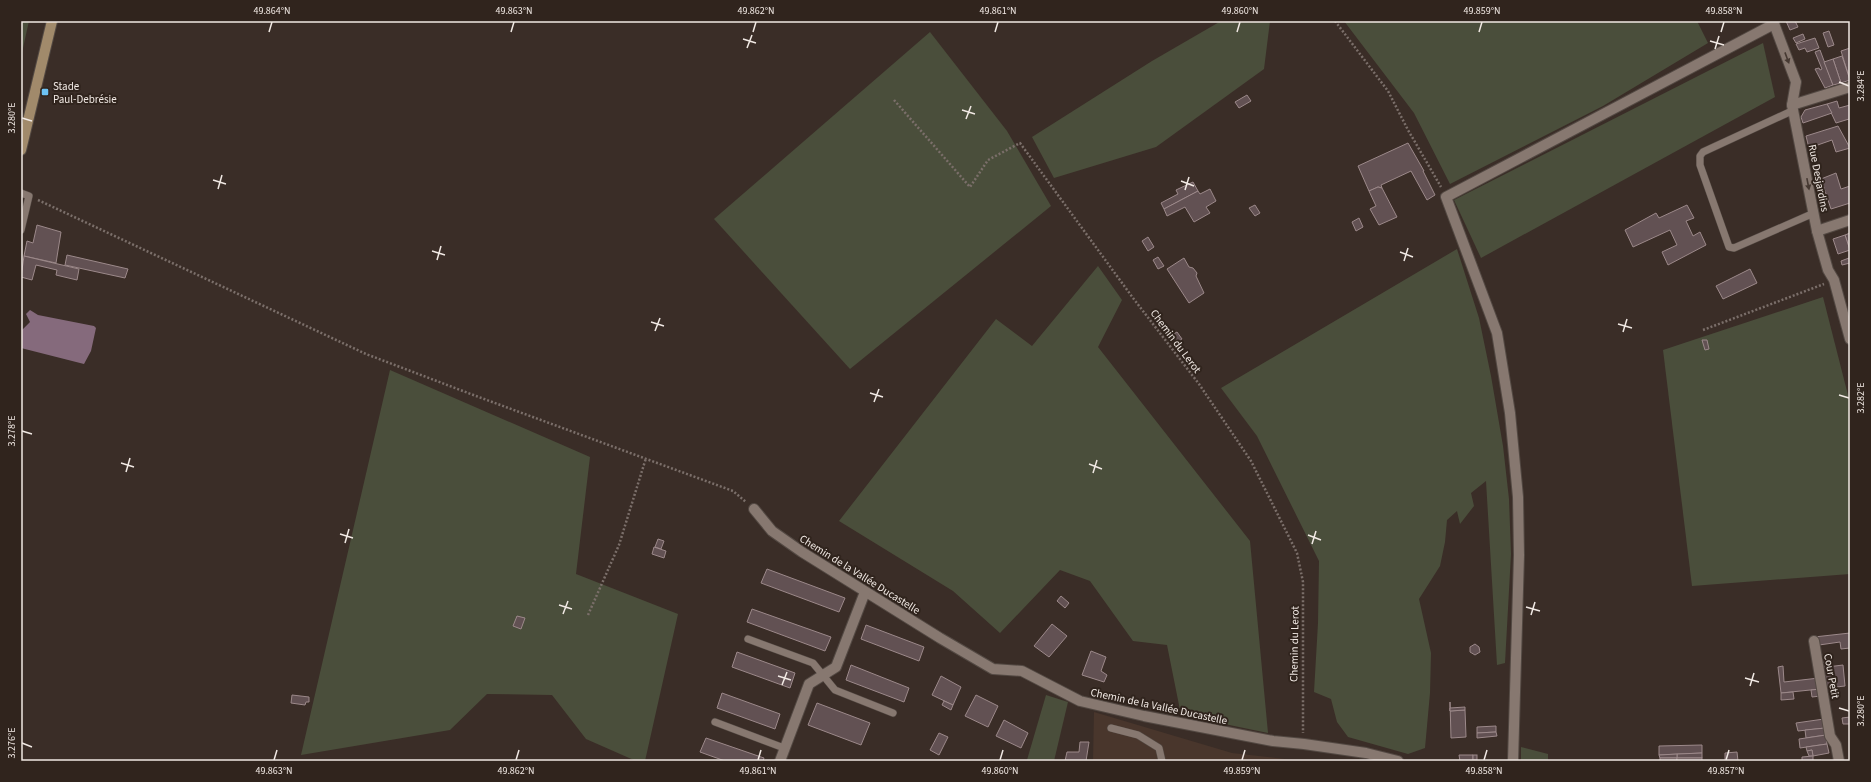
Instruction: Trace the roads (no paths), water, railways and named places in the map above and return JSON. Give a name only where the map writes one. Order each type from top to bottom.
[{"type":"street","points":[[21,150],[52,21]]},
{"type":"street","points":[[1513,761],[1519,555],[1518,497],[1510,413],[1497,333],[1446,197],[1774,22]]},
{"type":"street","name":"Rue Desjardins","points":[[1774,22],[1796,82],[1793,108],[1817,231],[1828,270],[1834,280],[1850,339]]},
{"type":"street","points":[[1793,108],[1850,87]]},
{"type":"street","points":[[1817,231],[1850,220]]},
{"type":"street","name":"Chemin de la Vallée Ducastelle","points":[[754,508],[772,531],[802,552],[940,638],[993,669],[1022,671],[1080,701],[1144,716],[1224,733],[1366,753],[1398,761]]},
{"type":"street","points":[[780,761],[809,684],[836,667],[865,592]]},
{"type":"street","name":"Cour Petit","points":[[1814,641],[1830,736],[1836,745],[1839,761]]},
{"type":"lane","points":[[1793,108],[1703,152],[1700,156],[1700,165],[1729,247],[1734,248],[1814,213]]},
{"type":"lane","points":[[21,193],[29,196],[21,230]]},
{"type":"lane","points":[[748,639],[813,663],[822,676],[835,690],[893,713]]},
{"type":"lane","points":[[715,722],[784,748]]},
{"type":"lane","points":[[1111,728],[1138,735],[1160,748],[1162,761]]},
{"type":"place","name":"Stade Paul-Debrésie","points":[[45,92]]}]
